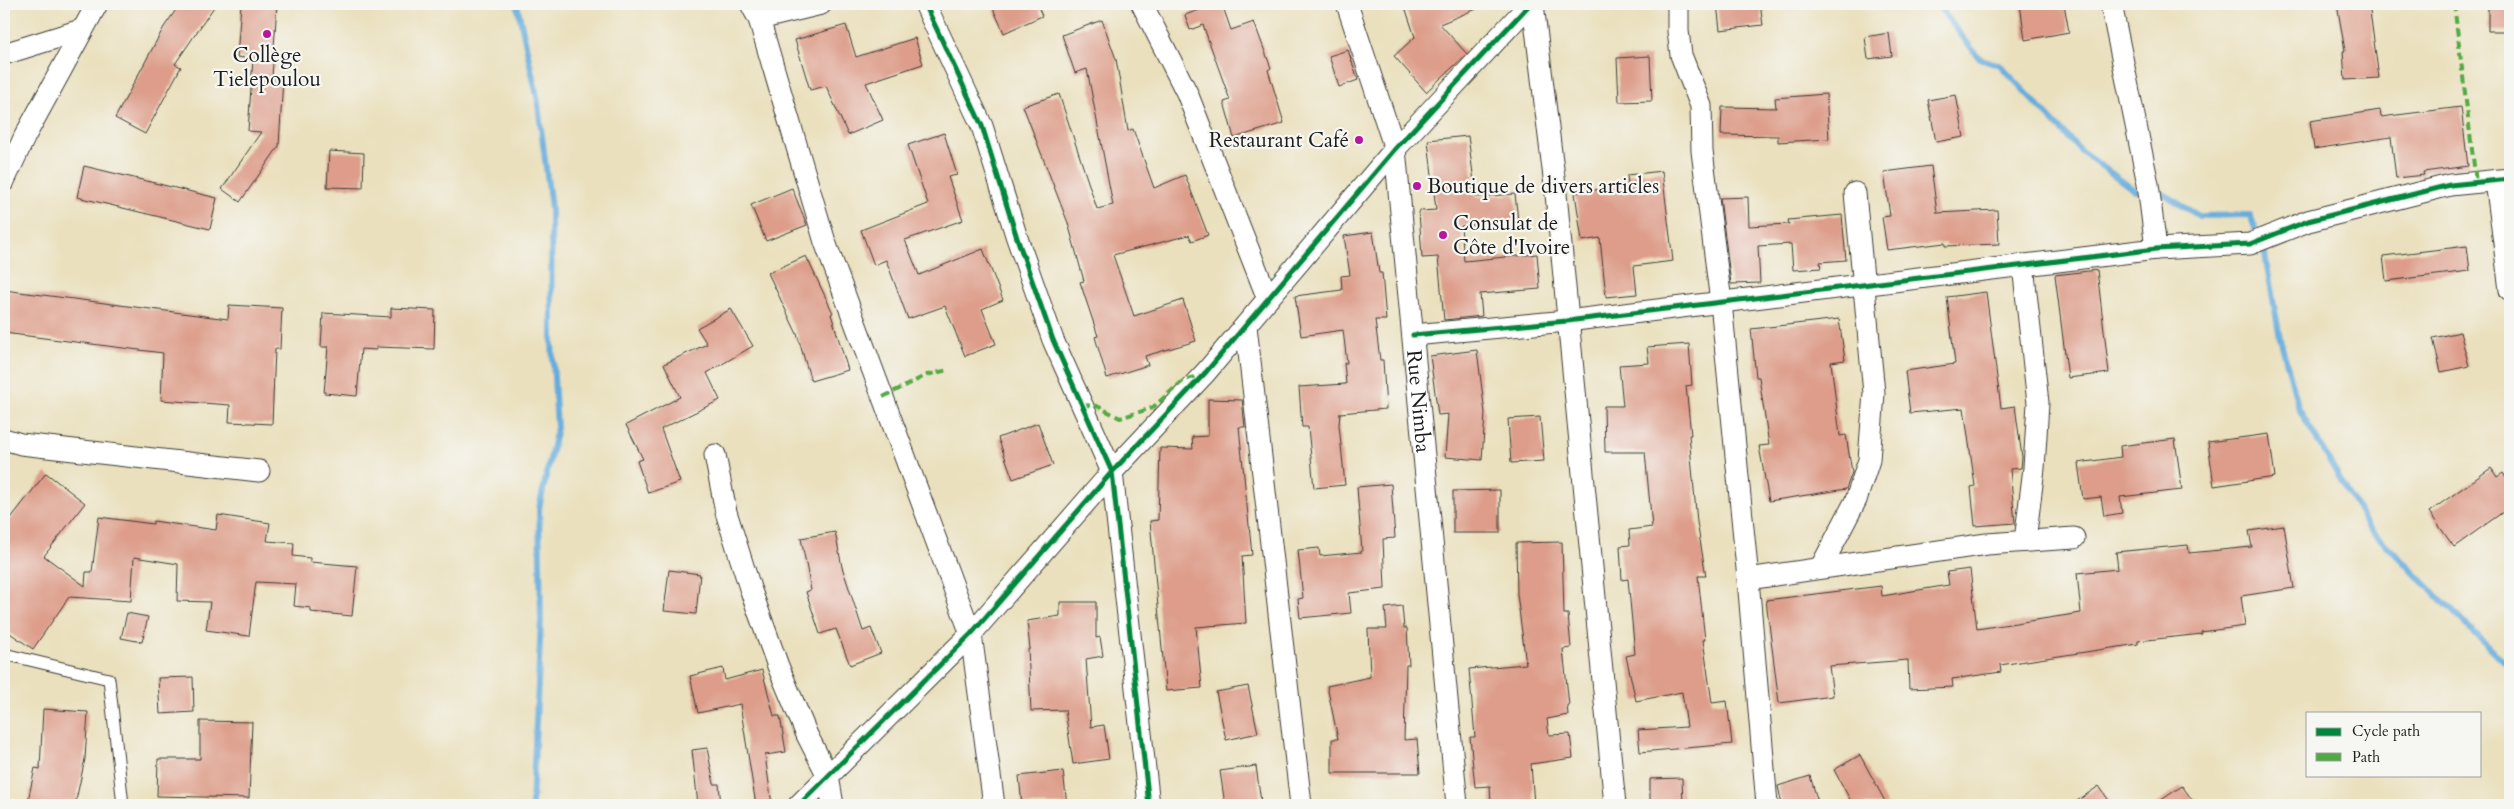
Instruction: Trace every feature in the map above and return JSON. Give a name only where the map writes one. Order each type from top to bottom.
[{"type":"street","points":[[4,181],[81,30],[97,4]]},
{"type":"street","points":[[821,4],[755,11],[826,242],[971,634],[994,805]]},
{"type":"street","points":[[925,4],[982,126],[1017,238],[1053,340],[1112,472],[1150,805]]},
{"type":"street","points":[[1142,4],[1188,93],[1268,299]]},
{"type":"street","name":"Rue Nimba","points":[[1347,4],[1395,149],[1457,805]]},
{"type":"street","points":[[799,805],[971,634],[1112,472],[1206,372],[1395,149],[1531,4]]},
{"type":"street","points":[[1531,4],[1556,194],[1615,805]]},
{"type":"street","points":[[1678,4],[1678,31],[1681,55],[1701,106],[1702,151],[1721,302],[1748,579],[1767,805]]},
{"type":"street","points":[[2111,4],[2148,190],[2156,249]]},
{"type":"street","points":[[4,54],[81,30]]},
{"type":"street","points":[[1413,335],[1567,321],[2156,249],[2250,244],[2308,222],[2450,185],[2503,180],[2510,290]]},
{"type":"street","points":[[1821,567],[1856,500],[1869,460],[1874,393],[1855,193]]},
{"type":"street","points":[[2023,265],[2038,404],[2034,468],[2025,541]]},
{"type":"street","points":[[1246,326],[1301,805]]},
{"type":"street","points":[[4,439],[21,444],[259,472]]},
{"type":"street","points":[[715,455],[726,512],[750,588],[803,726],[828,776],[833,805]]},
{"type":"street","points":[[1748,579],[1987,544],[2074,538]]},
{"type":"lane","points":[[4,654],[109,679],[123,805]]},
{"type":"building","points":[[180,4],[216,4],[175,64],[181,67],[145,134],[115,118],[164,27]]},
{"type":"building","points":[[241,4],[277,4],[272,77],[283,78],[279,146],[240,202],[222,189],[261,132],[248,131],[253,59],[237,57]]},
{"type":"building","points":[[991,4],[1037,4],[1042,16],[1004,33]]},
{"type":"building","points":[[1216,4],[1222,4],[1231,30],[1254,22],[1271,68],[1268,70],[1284,123],[1234,138],[1224,102],[1230,100],[1203,25],[1190,30],[1185,15]]},
{"type":"building","points":[[1404,4],[1488,4],[1440,24],[1467,54],[1426,92],[1394,56],[1415,37]]},
{"type":"building","points":[[1717,4],[1760,4],[1763,25],[1720,30]]},
{"type":"building","points":[[2020,4],[2064,4],[2069,32],[2025,40]]},
{"type":"building","points":[[2337,4],[2369,4],[2379,78],[2345,80],[2343,51],[2345,51]]},
{"type":"building","points":[[2488,4],[2510,4],[2510,31],[2488,31]]},
{"type":"building","points":[[1102,20],[1116,59],[1128,131],[1133,129],[1154,188],[1185,175],[1208,235],[1192,241],[1189,235],[1113,255],[1134,316],[1183,300],[1196,341],[1145,356],[1148,365],[1107,378],[1095,337],[1098,336],[1080,282],[1084,281],[1068,223],[1023,106],[1059,94],[1097,209],[1113,205],[1087,69],[1075,73],[1062,35]]},
{"type":"building","points":[[846,25],[856,57],[915,38],[923,64],[866,83],[883,120],[848,135],[826,86],[810,90],[795,40]]},
{"type":"building","points":[[1889,33],[1892,56],[1868,59],[1865,37]]},
{"type":"building","points":[[1348,50],[1358,80],[1339,87],[1329,56]]},
{"type":"building","points":[[1650,56],[1652,101],[1619,102],[1617,58]]},
{"type":"building","points":[[1826,94],[1829,139],[1778,142],[1778,136],[1721,135],[1722,107],[1776,108],[1775,98]]},
{"type":"building","points":[[1956,95],[1964,137],[1936,142],[1928,100]]},
{"type":"building","points":[[2461,107],[2468,166],[2423,172],[2424,175],[2396,178],[2391,137],[2314,149],[2310,121],[2380,110],[2381,117]]},
{"type":"building","points":[[944,133],[957,175],[948,177],[963,220],[905,240],[919,275],[983,249],[1003,300],[982,309],[996,344],[965,356],[945,306],[908,319],[886,260],[874,265],[861,230],[928,204],[908,145]]},
{"type":"building","points":[[1468,136],[1476,197],[1515,194],[1518,221],[1461,226],[1464,261],[1537,254],[1540,289],[1480,294],[1482,316],[1444,320],[1438,257],[1422,258],[1419,211],[1436,210],[1428,140]]},
{"type":"building","points":[[329,151],[364,153],[363,188],[327,187]]},
{"type":"building","points":[[84,166],[217,198],[210,229],[77,197]]},
{"type":"building","points":[[1931,166],[1937,213],[1997,210],[1999,244],[1945,246],[1945,243],[1887,250],[1882,217],[1890,216],[1884,172]]},
{"type":"building","points":[[1662,171],[1673,261],[1634,266],[1637,294],[1606,297],[1600,238],[1582,241],[1575,193],[1628,185],[1627,175]]},
{"type":"building","points":[[792,188],[807,225],[766,241],[751,205]]},
{"type":"building","points":[[1748,197],[1749,226],[1789,224],[1788,220],[1842,215],[1846,260],[1820,262],[1821,268],[1793,270],[1791,244],[1758,246],[1760,283],[1731,284],[1720,198]]},
{"type":"building","points":[[1373,232],[1379,273],[1382,273],[1386,320],[1375,320],[1380,360],[1383,360],[1386,409],[1340,413],[1339,425],[1345,485],[1314,488],[1308,427],[1302,427],[1299,387],[1346,384],[1344,363],[1347,363],[1343,330],[1301,336],[1295,296],[1342,290],[1341,276],[1350,275],[1344,236]]},
{"type":"building","points":[[2467,246],[2470,271],[2386,281],[2383,256]]},
{"type":"building","points":[[806,256],[833,313],[831,314],[848,370],[811,381],[797,334],[768,273]]},
{"type":"building","points":[[2097,270],[2109,373],[2068,378],[2055,275]]},
{"type":"building","points":[[4,290],[228,319],[229,305],[282,308],[280,349],[275,349],[272,424],[229,422],[230,405],[161,400],[163,353],[4,333]]},
{"type":"building","points":[[1986,292],[2001,408],[2015,406],[2022,457],[2021,468],[2010,469],[2015,523],[1975,526],[1971,487],[1975,486],[1964,408],[1910,413],[1905,371],[1955,364],[1947,297]]},
{"type":"building","points":[[391,308],[435,310],[434,349],[376,347],[376,350],[361,349],[357,396],[324,393],[328,347],[321,347],[323,313],[391,317]]},
{"type":"building","points":[[731,309],[753,346],[707,373],[720,400],[661,429],[680,482],[648,493],[637,461],[643,459],[626,425],[680,397],[664,364],[707,344],[697,328]]},
{"type":"building","points":[[1839,319],[1845,360],[1831,362],[1840,436],[1846,435],[1852,472],[1846,489],[1769,501],[1759,446],[1769,445],[1759,377],[1756,377],[1751,329]]},
{"type":"building","points":[[2460,332],[2469,366],[2441,372],[2433,338]]},
{"type":"building","points":[[1689,344],[1692,385],[1686,386],[1691,435],[1689,435],[1697,522],[1706,576],[1698,576],[1705,640],[1703,640],[1712,703],[1727,701],[1732,744],[1640,752],[1638,730],[1687,727],[1682,692],[1636,701],[1626,656],[1635,654],[1628,579],[1622,580],[1620,546],[1630,545],[1629,530],[1652,527],[1645,452],[1605,452],[1604,406],[1623,406],[1619,365],[1649,363],[1647,347]]},
{"type":"building","points":[[1477,350],[1485,413],[1482,460],[1445,457],[1448,414],[1438,415],[1430,356]]},
{"type":"building","points":[[1208,399],[1242,400],[1245,427],[1239,427],[1252,555],[1242,556],[1246,623],[1196,627],[1202,688],[1166,691],[1150,521],[1158,520],[1160,448],[1193,449],[1192,437],[1208,436]]},
{"type":"building","points":[[1540,417],[1544,461],[1511,463],[1508,419]]},
{"type":"building","points":[[1038,423],[1053,465],[1013,479],[998,438]]},
{"type":"building","points":[[2269,434],[2275,477],[2214,486],[2208,442]]},
{"type":"building","points":[[2175,439],[2182,490],[2120,497],[2122,513],[2104,516],[2101,497],[2083,499],[2078,463],[2121,457],[2120,446]]},
{"type":"building","points":[[2491,468],[2497,477],[2503,473],[2510,484],[2510,507],[2454,547],[2429,512]]},
{"type":"building","points":[[46,473],[85,503],[44,556],[85,586],[86,572],[92,572],[99,517],[153,524],[153,521],[216,530],[218,515],[270,523],[267,541],[294,543],[293,556],[310,558],[310,562],[357,566],[352,616],[311,612],[311,608],[294,606],[296,584],[256,582],[249,636],[206,630],[210,602],[177,601],[178,564],[134,557],[131,601],[69,597],[33,649],[4,629],[4,527]]},
{"type":"building","points":[[1391,484],[1395,538],[1383,539],[1385,589],[1349,593],[1351,613],[1300,618],[1298,599],[1303,598],[1298,550],[1319,548],[1320,556],[1362,552],[1357,487]]},
{"type":"building","points":[[1500,490],[1500,533],[1453,533],[1453,491]]},
{"type":"building","points":[[2284,526],[2294,588],[2241,596],[2245,626],[2201,632],[2202,634],[2138,641],[2138,644],[2000,665],[2001,672],[1952,679],[1953,687],[1909,689],[1908,660],[1829,666],[1833,696],[1779,703],[1766,600],[1881,586],[1882,596],[1949,585],[1947,572],[1970,569],[1977,629],[2081,613],[2077,573],[2118,569],[2116,552],[2188,545],[2189,553],[2252,547],[2249,531]]},
{"type":"building","points":[[835,532],[842,567],[863,631],[871,628],[881,653],[850,665],[836,629],[820,634],[806,592],[811,590],[801,538]]},
{"type":"building","points":[[1562,542],[1564,614],[1568,614],[1571,648],[1563,649],[1569,705],[1567,705],[1568,715],[1547,719],[1549,735],[1570,734],[1573,758],[1531,764],[1534,805],[1491,805],[1490,786],[1475,787],[1470,737],[1475,737],[1469,669],[1526,664],[1517,594],[1516,543]]},
{"type":"building","points":[[669,570],[700,574],[696,614],[664,611]]},
{"type":"building","points":[[1060,602],[1096,602],[1096,638],[1100,637],[1103,656],[1086,659],[1091,727],[1104,725],[1109,759],[1073,764],[1065,710],[1031,711],[1028,649],[1030,649],[1027,621],[1060,616]]},
{"type":"building","points":[[1402,606],[1404,628],[1407,628],[1409,665],[1406,665],[1404,740],[1417,739],[1420,773],[1332,773],[1332,739],[1338,739],[1327,686],[1370,677],[1368,629],[1387,629],[1385,608]]},
{"type":"building","points":[[127,613],[148,617],[142,642],[121,638]]},
{"type":"building","points":[[723,668],[725,680],[762,670],[774,716],[780,716],[786,752],[765,755],[772,805],[756,805],[740,704],[698,713],[690,676]]},
{"type":"building","points":[[193,677],[194,712],[160,714],[158,678]]},
{"type":"building","points":[[1248,686],[1258,733],[1226,740],[1216,692]]},
{"type":"building","points":[[43,709],[88,712],[85,759],[75,805],[27,805],[35,768],[40,769]]},
{"type":"building","points":[[200,721],[252,722],[249,798],[157,796],[158,759],[200,759]]},
{"type":"building","points":[[707,748],[714,784],[719,784],[721,805],[698,805],[692,750]]},
{"type":"building","points":[[1860,755],[1887,805],[1853,805],[1834,770]]},
{"type":"building","points":[[1256,766],[1261,802],[1225,805],[1220,771]]},
{"type":"building","points":[[1063,771],[1067,805],[1022,805],[1019,776]]},
{"type":"building","points":[[1810,776],[1819,805],[1782,805],[1778,786]]},
{"type":"building","points":[[1682,778],[1683,805],[1650,805],[1650,779]]},
{"type":"building","points":[[2099,786],[2112,805],[2071,805]]},
{"type":"building","points":[[2182,786],[2196,805],[2154,805]]},
{"type":"waterway","points":[[517,4],[537,96],[551,208],[552,343],[557,428],[539,508],[541,621],[532,805]]},
{"type":"waterway","points":[[1937,4],[1979,58],[2000,65],[2080,150],[2134,190],[2160,192],[2199,216],[2250,215],[2265,255],[2280,338],[2299,409],[2369,528],[2510,668]]},
{"type":"marked path","points":[[2454,4],[2476,182]]},
{"type":"marked path","points":[[883,397],[927,375],[948,370]]},
{"type":"marked path","points":[[1082,405],[1097,406],[1120,418],[1152,408],[1183,381],[1199,375]]},
{"type":"cycle path","points":[[925,4],[982,126],[1017,238],[1053,340],[1112,472],[1149,805]]},
{"type":"cycle path","points":[[799,805],[971,634],[1112,472],[1206,372],[1395,149],[1530,4]]},
{"type":"cycle path","points":[[1413,335],[1567,321],[2156,249],[2250,244],[2308,221],[2450,185],[2510,179]]},
{"type":"place","name":"Collège Tielepoulou","points":[[267,34]]},
{"type":"place","name":"Restaurant Café","points":[[1359,140]]},
{"type":"place","name":"Boutique de divers articles","points":[[1417,186]]},
{"type":"place","name":"Consulat de Côte d'Ivoire","points":[[1443,235]]}]
